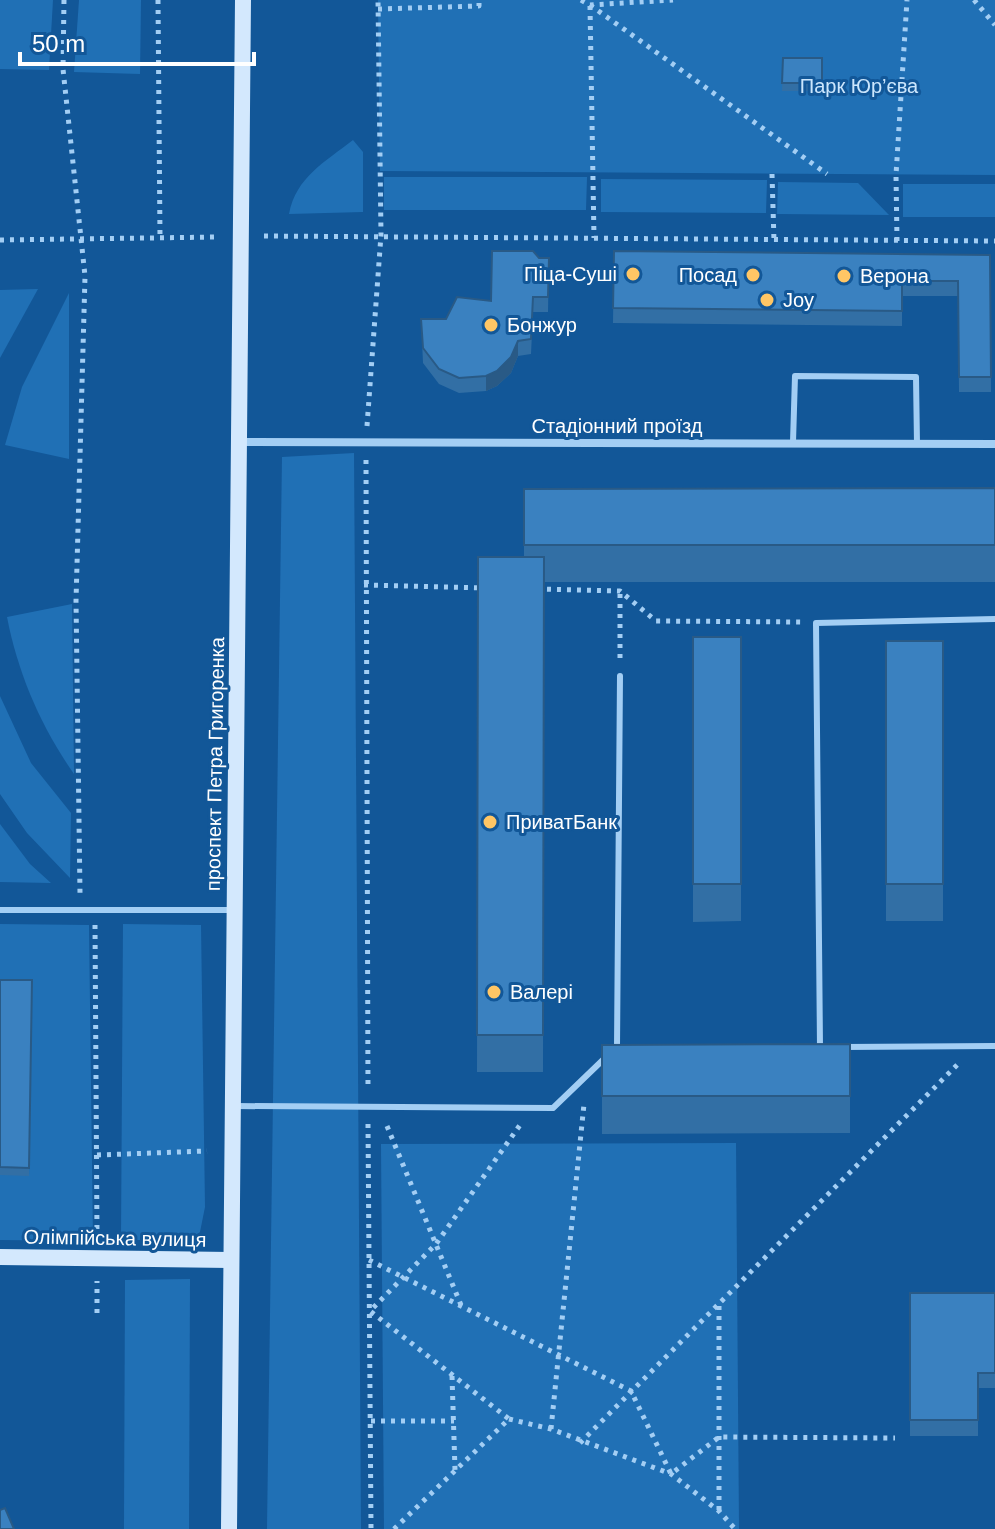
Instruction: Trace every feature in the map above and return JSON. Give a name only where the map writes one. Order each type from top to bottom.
[{"type":"main road","name":"проспект Петра Григоренка","points":[[229,1529],[243,0]]},
{"type":"main road","name":"Олімпійська вулиця","points":[[0,1257],[230,1260]]},
{"type":"street","name":"Стадіонний проїзд","points":[[239,442],[995,444]]},
{"type":"lane","points":[[793,442],[795,376],[916,377],[917,444]]},
{"type":"lane","points":[[820,1047],[816,623],[995,619]]},
{"type":"lane","points":[[617,1047],[620,676]]},
{"type":"lane","points":[[0,910],[234,910]]},
{"type":"lane","points":[[804,1047],[995,1046]]},
{"type":"lane","points":[[232,1106],[553,1108],[617,1047],[632,1047]]},
{"type":"path","points":[[64,0],[63,69],[85,276],[76,601],[78,890],[95,909],[97,1213]]},
{"type":"path","points":[[158,0],[160,237]]},
{"type":"path","points":[[371,1529],[364,585],[366,442],[381,235],[378,0]]},
{"type":"path","points":[[378,9],[479,6],[479,0]]},
{"type":"path","points":[[581,0],[827,174]]},
{"type":"path","points":[[590,5],[673,0]]},
{"type":"path","points":[[897,241],[896,175],[907,0]]},
{"type":"path","points":[[974,0],[995,25]]},
{"type":"path","points":[[590,5],[594,238]]},
{"type":"path","points":[[772,174],[774,241]]},
{"type":"path","points":[[0,240],[381,235],[995,241]]},
{"type":"path","points":[[364,585],[485,588]]},
{"type":"path","points":[[530,589],[620,591],[656,621],[816,623]]},
{"type":"path","points":[[620,591],[620,676]]},
{"type":"path","points":[[580,1443],[976,1047]]},
{"type":"path","points":[[551,1429],[561,1355],[587,1075]]},
{"type":"path","points":[[379,1107],[462,1306]]},
{"type":"path","points":[[370,1311],[436,1244],[532,1108]]},
{"type":"path","points":[[97,1155],[207,1151]]},
{"type":"path","points":[[369,1260],[631,1391],[671,1474]]},
{"type":"path","points":[[719,1303],[719,1511]]},
{"type":"path","points":[[370,1311],[509,1419],[551,1429],[580,1443],[671,1474],[719,1511],[735,1529]]},
{"type":"path","points":[[452,1375],[455,1470]]},
{"type":"path","points":[[394,1529],[509,1419]]},
{"type":"path","points":[[370,1421],[454,1421]]},
{"type":"path","points":[[671,1474],[719,1437],[895,1438]]},
{"type":"green space","points":[[0,0],[53,0],[49,70],[0,69]]},
{"type":"green space","points":[[79,0],[141,0],[140,74],[74,72]]},
{"type":"green space","name":"Парк Юр’єва","points":[[378,0],[995,0],[995,175],[380,171]]},
{"type":"green space","points":[[353,140],[363,152],[363,212],[289,214],[305,180]]},
{"type":"green space","points":[[384,177],[587,177],[586,210],[384,210]]},
{"type":"green space","points":[[601,179],[767,180],[766,213],[601,212]]},
{"type":"green space","points":[[778,182],[858,183],[889,215],[777,214]]},
{"type":"green space","points":[[903,184],[995,184],[995,217],[903,217]]},
{"type":"green space","points":[[38,289],[0,358],[0,290]]},
{"type":"green space","points":[[69,293],[69,459],[5,445],[22,387]]},
{"type":"green space","points":[[354,453],[361,1529],[267,1529],[282,457]]},
{"type":"green space","points":[[72,604],[74,774],[51,738],[32,699],[17,659],[7,617]]},
{"type":"green space","points":[[0,696],[31,763],[71,813],[70,878],[27,833],[0,794]]},
{"type":"green space","points":[[0,824],[30,864],[51,883],[0,882]]},
{"type":"green space","points":[[0,924],[89,925],[93,1241],[0,1240],[0,1175],[29,1175],[32,988],[0,987]]},
{"type":"green space","points":[[123,924],[201,925],[205,1207],[200,1232],[191,1240],[121,1240]]},
{"type":"green space","points":[[736,1143],[739,1529],[384,1529],[381,1144]]},
{"type":"green space","points":[[190,1279],[189,1529],[124,1529],[125,1280]]},
{"type":"building","points":[[783,58],[822,58],[822,83],[782,83]]},
{"type":"building","name":"Бонжур","points":[[492,251],[533,251],[539,258],[549,258],[548,297],[533,297],[531,339],[518,341],[511,357],[497,371],[486,376],[459,378],[439,369],[423,348],[421,319],[446,319],[457,297],[491,301]]},
{"type":"building","points":[[614,251],[990,255],[991,377],[959,377],[958,281],[902,281],[902,311],[613,308]]},
{"type":"building","points":[[995,488],[995,545],[524,545],[524,489]]},
{"type":"building","points":[[478,557],[544,557],[543,1035],[477,1035]]},
{"type":"building","points":[[693,637],[741,637],[741,884],[693,884]]},
{"type":"building","points":[[886,641],[943,641],[943,884],[886,884]]},
{"type":"building","points":[[0,980],[32,980],[29,1168],[0,1167]]},
{"type":"building","points":[[850,1044],[850,1096],[602,1096],[602,1045]]},
{"type":"building","points":[[910,1293],[995,1293],[995,1373],[978,1373],[978,1420],[910,1420]]},
{"type":"building","points":[[5,1508],[14,1529],[0,1529],[0,1510]]},
{"type":"place","name":"Піца-Суші","points":[[633,274]]},
{"type":"place","name":"Посад","points":[[753,275]]},
{"type":"place","name":"Верона","points":[[844,276]]},
{"type":"place","name":"Joy","points":[[767,300]]},
{"type":"place","name":"Бонжур","points":[[491,325]]},
{"type":"place","name":"ПриватБанк","points":[[490,822]]},
{"type":"place","name":"Валері","points":[[494,992]]}]
